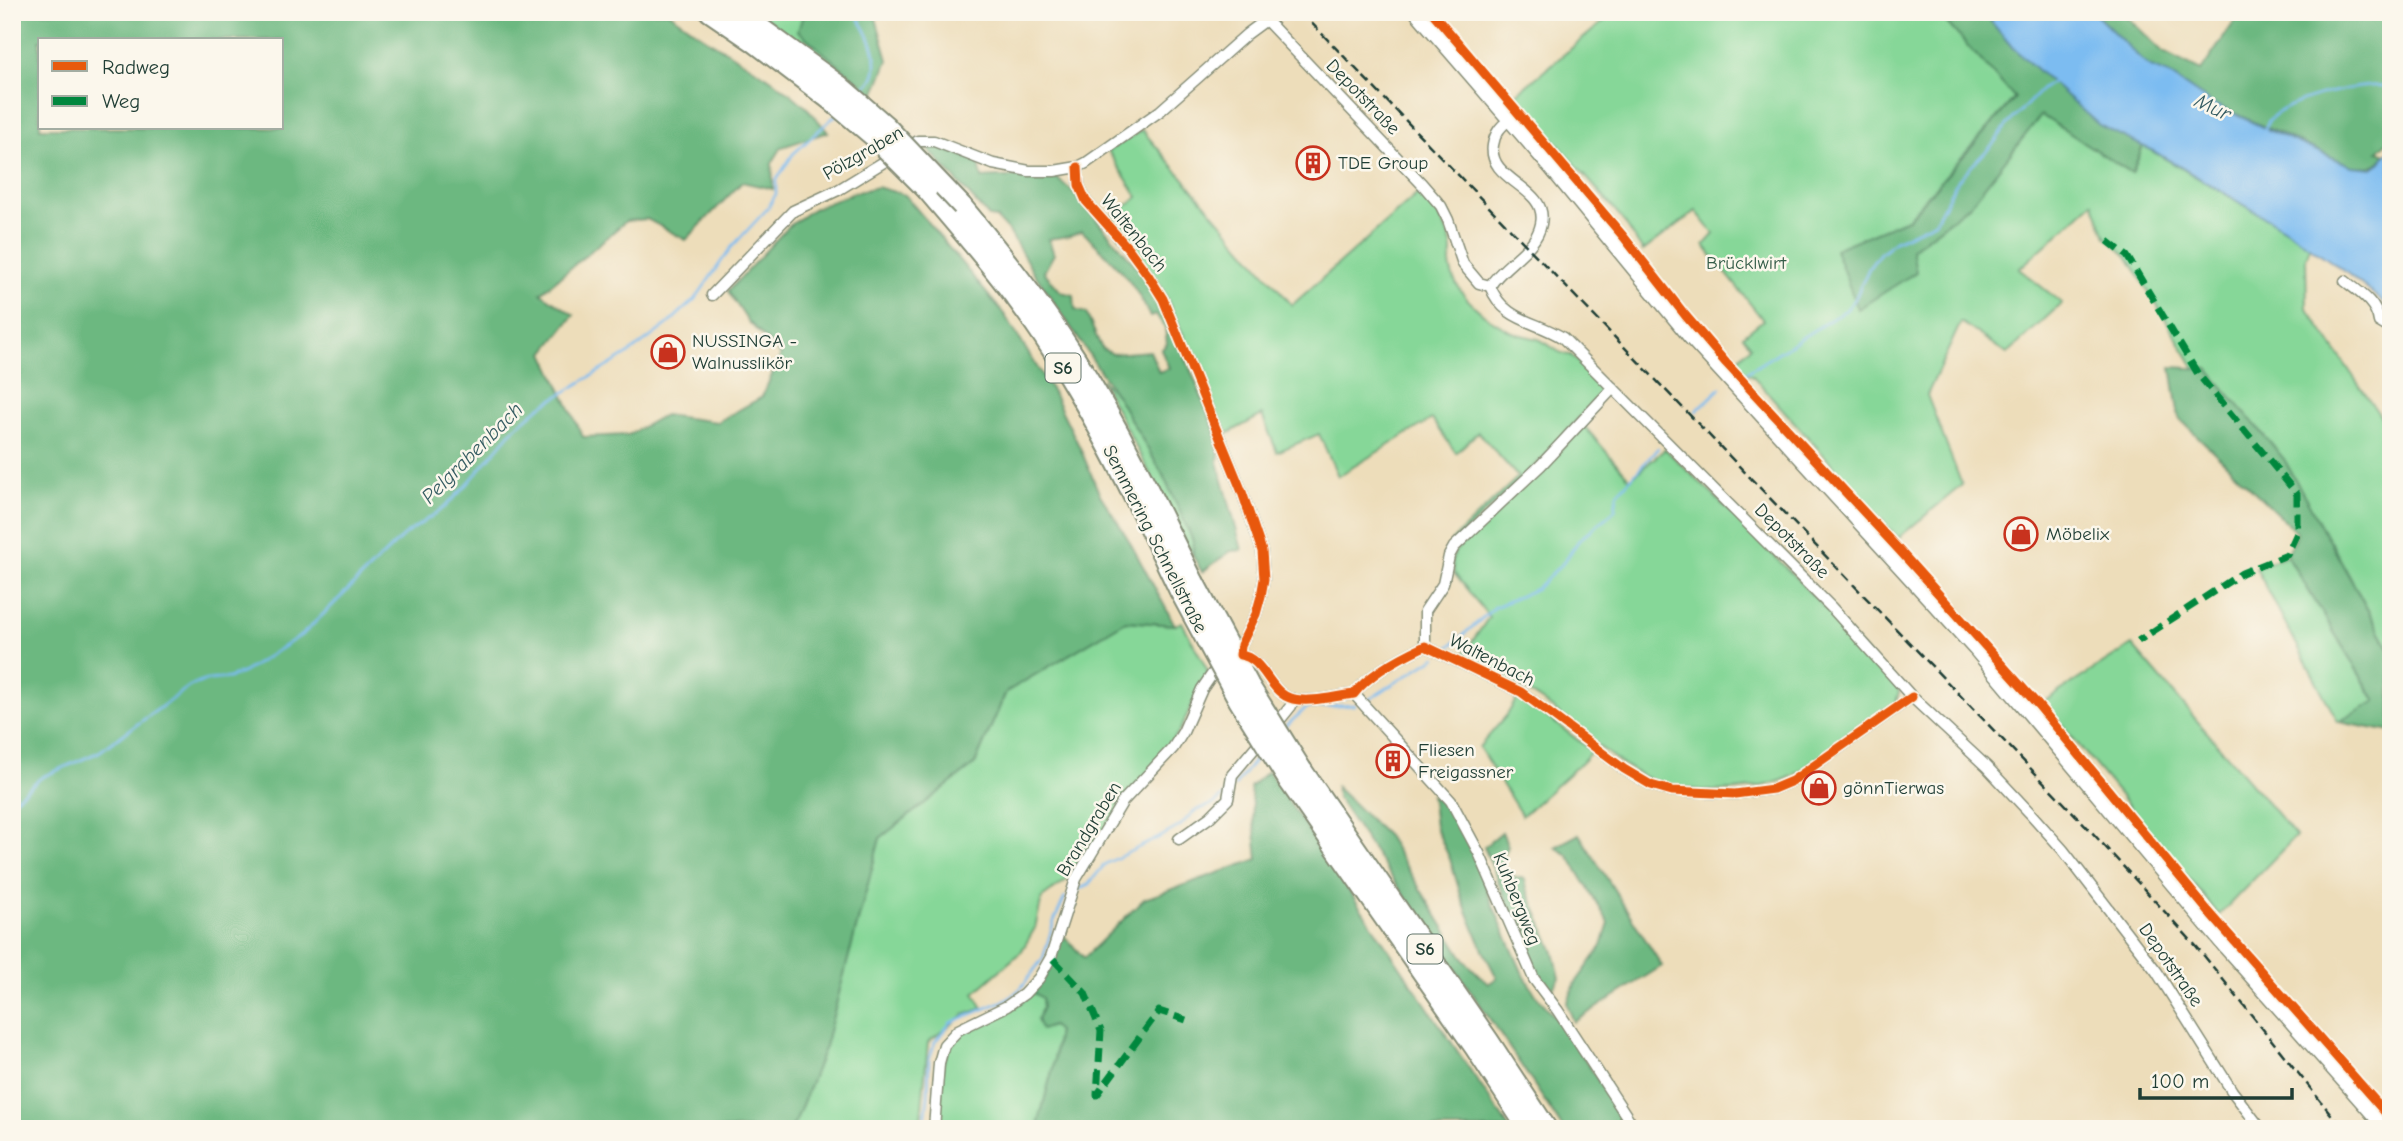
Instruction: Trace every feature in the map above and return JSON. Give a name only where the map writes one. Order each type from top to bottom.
[{"type":"highway","name":"Semmering Schnellstraße","points":[[710,12],[886,126],[962,206],[1015,270],[1064,339],[1112,420],[1239,701],[1489,1041],[1547,1129]]},
{"type":"highway","name":"Semmering Schnellstraße","points":[[739,12],[834,92],[927,190],[1002,279],[1052,349],[1187,586]]},
{"type":"highway","name":"Semmering Schnellstraße","points":[[1295,775],[1528,1129]]},
{"type":"main road","points":[[1418,12],[1690,335],[1976,648],[2227,947],[2388,1129]]},
{"type":"street","name":"Pölzgraben","points":[[712,295],[793,211],[838,190],[918,141],[941,143],[1006,168],[1054,171],[1078,167],[1107,150],[1160,111],[1264,16]]},
{"type":"street","name":"Depotstraße","points":[[1264,16],[1429,191],[1448,220],[1463,264],[1479,283],[1490,286],[1495,299],[1510,314],[1563,338],[1832,608],[1912,697],[1987,767],[2063,850],[2157,972],[2257,1127]]},
{"type":"street","points":[[1490,286],[1496,276],[1530,244],[1542,222],[1542,212],[1534,198],[1496,165],[1492,154],[1499,127],[1510,119]]},
{"type":"street","name":"Waltenbach","points":[[1078,167],[1079,185],[1086,201],[1128,248],[1163,299],[1258,534],[1264,564],[1263,587],[1256,614],[1241,645],[1240,655]]},
{"type":"street","points":[[2345,281],[2367,299],[2378,313],[2379,322],[2391,329]]},
{"type":"street","name":"Waltenbach","points":[[1425,646],[1425,611],[1443,584],[1454,547],[1541,465],[1613,388]]},
{"type":"street","name":"Waltenbach","points":[[1354,694],[1361,685],[1425,646]]},
{"type":"street","name":"Waltenbach","points":[[1425,646],[1521,692],[1624,769],[1651,785],[1672,791],[1735,794],[1773,789],[1813,768],[1912,697]]},
{"type":"street","points":[[1240,655],[1253,659],[1278,689],[1293,699],[1354,694]]},
{"type":"street","name":"Brandgraben","points":[[934,1129],[939,1063],[944,1045],[958,1030],[1007,1006],[1039,978],[1051,957],[1076,879],[1108,825],[1136,785],[1173,748],[1215,670],[1240,655]]},
{"type":"street","name":"Kuhbergweg","points":[[1354,694],[1451,801],[1479,853],[1534,979],[1635,1129]]},
{"type":"street","points":[[1179,839],[1210,817],[1228,799],[1232,775],[1286,713],[1293,699]]},
{"type":"green space","points":[[12,12],[669,12],[791,94],[828,132],[782,147],[772,163],[773,189],[742,182],[686,240],[647,219],[626,221],[541,293],[574,315],[544,353],[583,437],[628,435],[664,415],[717,422],[762,397],[781,355],[747,320],[728,291],[788,227],[813,209],[853,193],[877,187],[905,195],[1004,314],[1052,391],[1099,493],[1127,537],[1175,625],[1126,621],[1006,692],[975,764],[880,838],[825,1046],[795,1123],[789,1129],[12,1129]]},
{"type":"green space","points":[[757,12],[804,12],[799,31],[846,71],[841,76]]},
{"type":"green space","points":[[804,12],[878,12],[875,15],[888,60],[874,95],[798,31]]},
{"type":"green space","name":"Brücklwirt","points":[[1615,12],[1937,12],[2015,97],[1907,219],[1836,249],[1912,249],[1970,205],[2041,115],[2132,173],[2143,146],[2310,246],[2306,259],[2307,308],[2391,432],[2391,652],[2332,544],[2208,369],[2195,368],[2127,256],[2106,237],[2093,202],[2019,269],[2062,303],[2007,354],[1961,322],[1927,395],[1962,485],[1898,538],[1753,376],[1733,365],[1751,346],[1743,336],[1763,320],[1704,245],[1714,234],[1696,211],[1643,251],[1621,217],[1515,95]]},
{"type":"green space","points":[[1937,12],[1983,12],[2013,48],[2099,125],[2143,146],[2132,173],[2041,115],[1970,205],[1912,249],[1916,272],[1858,309],[1835,249],[1908,219],[2015,98]]},
{"type":"green space","points":[[2093,12],[2122,12],[2163,52],[2201,71],[2241,12],[2391,12],[2391,138],[2378,151],[2386,154],[2376,165],[2352,166],[2211,103],[2168,74],[2148,66]]},
{"type":"green space","points":[[1142,130],[1292,305],[1421,191],[1446,229],[1452,253],[1452,274],[1465,296],[1495,323],[1571,355],[1603,386],[1601,393],[1545,456],[1455,541],[1452,540],[1518,477],[1478,432],[1456,453],[1432,419],[1338,476],[1319,434],[1277,452],[1262,415],[1223,436],[1183,334],[1160,285],[1106,220],[1138,197],[1108,151]]},
{"type":"green space","points":[[932,144],[972,159],[979,164],[982,178],[1054,176],[1072,191],[1150,282],[1176,334],[1220,442],[1218,462],[1242,550],[1231,551],[1202,572],[1193,556],[1193,541],[1162,473],[1115,393],[1010,233],[996,218],[989,217],[929,150]],"holes":[[[1082,231],[1129,281],[1150,317],[1156,315],[1165,327],[1167,344],[1161,350],[1169,368],[1159,372],[1150,351],[1113,354],[1102,349],[1086,313],[1075,310],[1074,295],[1061,292],[1044,272],[1054,254],[1048,239]]]},
{"type":"green space","points":[[2171,367],[2208,369],[2284,459],[2391,652],[2391,732],[2339,722],[2376,701],[2287,555],[2297,533],[2179,418]]},
{"type":"green space","points":[[1101,380],[1115,393],[1162,473],[1194,541],[1193,556]]},
{"type":"green space","points":[[1584,426],[1630,479],[1665,449],[1784,565],[1897,686],[1899,692],[1895,705],[1793,776],[1738,790],[1696,790],[1658,782],[1641,775],[1615,759],[1532,695],[1461,658],[1489,617],[1454,573],[1452,559],[1456,550]]},
{"type":"green space","points":[[2287,555],[2376,702],[2338,722],[2256,568]]},
{"type":"green space","points":[[1126,621],[1175,625],[1182,622],[1208,671],[1180,730],[1075,874],[1042,898],[1035,928],[1021,952],[974,993],[983,1008],[964,1015],[928,1042],[920,1129],[789,1129],[795,1123],[825,1046],[880,838],[975,764],[1006,692]]},
{"type":"green space","points":[[2132,645],[2296,836],[2219,915],[2043,702]]},
{"type":"green space","points":[[1519,695],[1592,751],[1522,816],[1479,747],[1507,715]]},
{"type":"green space","points":[[1268,771],[1510,1129],[1037,1129],[1053,1067],[1058,1031],[1052,1026],[1041,1030],[1037,1019],[1043,1007],[1042,998],[1034,993],[1050,968],[1062,934],[1084,958],[1144,899],[1258,859],[1250,787]]},
{"type":"green space","points":[[1336,787],[1387,836],[1465,961],[1488,984],[1497,978],[1483,950],[1435,826],[1431,795],[1451,811],[1476,854],[1488,894],[1522,972],[1536,995],[1563,1026],[1630,1129],[1563,1129],[1337,797]]},
{"type":"green space","points":[[1502,832],[1508,846],[1500,866],[1512,876],[1525,879],[1554,952],[1560,978],[1551,991],[1535,971],[1484,847]]},
{"type":"green space","points":[[1579,834],[1662,966],[1574,1022],[1567,1004],[1575,984],[1602,946],[1609,923],[1568,855],[1555,847]]},
{"type":"green space","points":[[1034,993],[1042,998],[1043,1007],[1037,1019],[1041,1029],[1053,1026],[1058,1031],[1053,1067],[1037,1129],[938,1129],[943,1063],[950,1046],[966,1028],[1016,1006]]},
{"type":"water","name":"Mur","points":[[1983,12],[2093,12],[2148,66],[2168,74],[2211,103],[2352,166],[2373,168],[2386,154],[2391,153],[2391,308],[2285,229],[2155,152],[2099,125],[2013,48]]},
{"type":"waterway","name":"Pelgrabenbach","points":[[854,12],[872,45],[876,64],[871,81],[859,93]]},
{"type":"waterway","points":[[1744,374],[1846,310],[1880,253],[1895,241],[1935,222],[1957,181],[1994,143],[2007,125],[2042,89],[2054,81]]},
{"type":"waterway","points":[[2264,130],[2269,120],[2279,112],[2309,99],[2345,89],[2391,87]]},
{"type":"waterway","name":"Pelgrabenbach","points":[[12,801],[42,777],[99,752],[190,686],[244,672],[303,634],[403,536],[445,507],[514,429],[540,407],[628,354],[668,324],[696,298],[730,249],[768,208],[776,194],[776,181],[793,154],[837,114]]},
{"type":"waterway","points":[[1696,411],[1721,388]]},
{"type":"waterway","points":[[1446,650],[1495,607],[1536,589],[1564,562],[1579,540],[1615,510],[1617,494],[1658,448]]},
{"type":"waterway","points":[[1365,702],[1436,657]]},
{"type":"waterway","points":[[1284,728],[1306,708],[1355,705]]},
{"type":"waterway","points":[[1235,786],[1262,750]]},
{"type":"waterway","points":[[1075,891],[1088,885],[1105,864],[1180,826],[1193,812],[1215,803],[1226,794]]},
{"type":"waterway","points":[[924,1129],[929,1059],[935,1042],[950,1023],[1008,999],[1021,988],[1043,958],[1054,921],[1065,897]]},
{"type":"railway","points":[[1301,12],[2089,829],[2197,947],[2343,1129]]},
{"type":"marked path","points":[[2108,241],[2127,256],[2198,374],[2297,494],[2297,533],[2287,555],[2242,573],[2138,641]]},
{"type":"marked path","points":[[1053,959],[1085,993],[1101,1031],[1097,1095],[1159,1011],[1186,1020]]},
{"type":"cycle path","points":[[1432,12],[1623,236],[1726,363],[2038,705],[2208,911],[2391,1119]]},
{"type":"cycle path","points":[[1078,167],[1079,185],[1086,201],[1128,248],[1163,299],[1242,492],[1262,551],[1264,579],[1256,614],[1241,645],[1240,655],[1255,662],[1285,696],[1308,700],[1354,694],[1377,672],[1425,646],[1521,692],[1624,769],[1651,785],[1672,791],[1735,794],[1773,789],[1792,781],[1912,697]]},
{"type":"place","name":"TDE Group","points":[[1313,163]]},
{"type":"place","name":"NUSSINGA - Walnusslikör","points":[[668,352]]},
{"type":"place","name":"Möbelix","points":[[2021,534]]},
{"type":"place","name":"Fliesen Freigassner","points":[[1393,761]]},
{"type":"place","name":"gönnTierwas","points":[[1819,788]]}]
